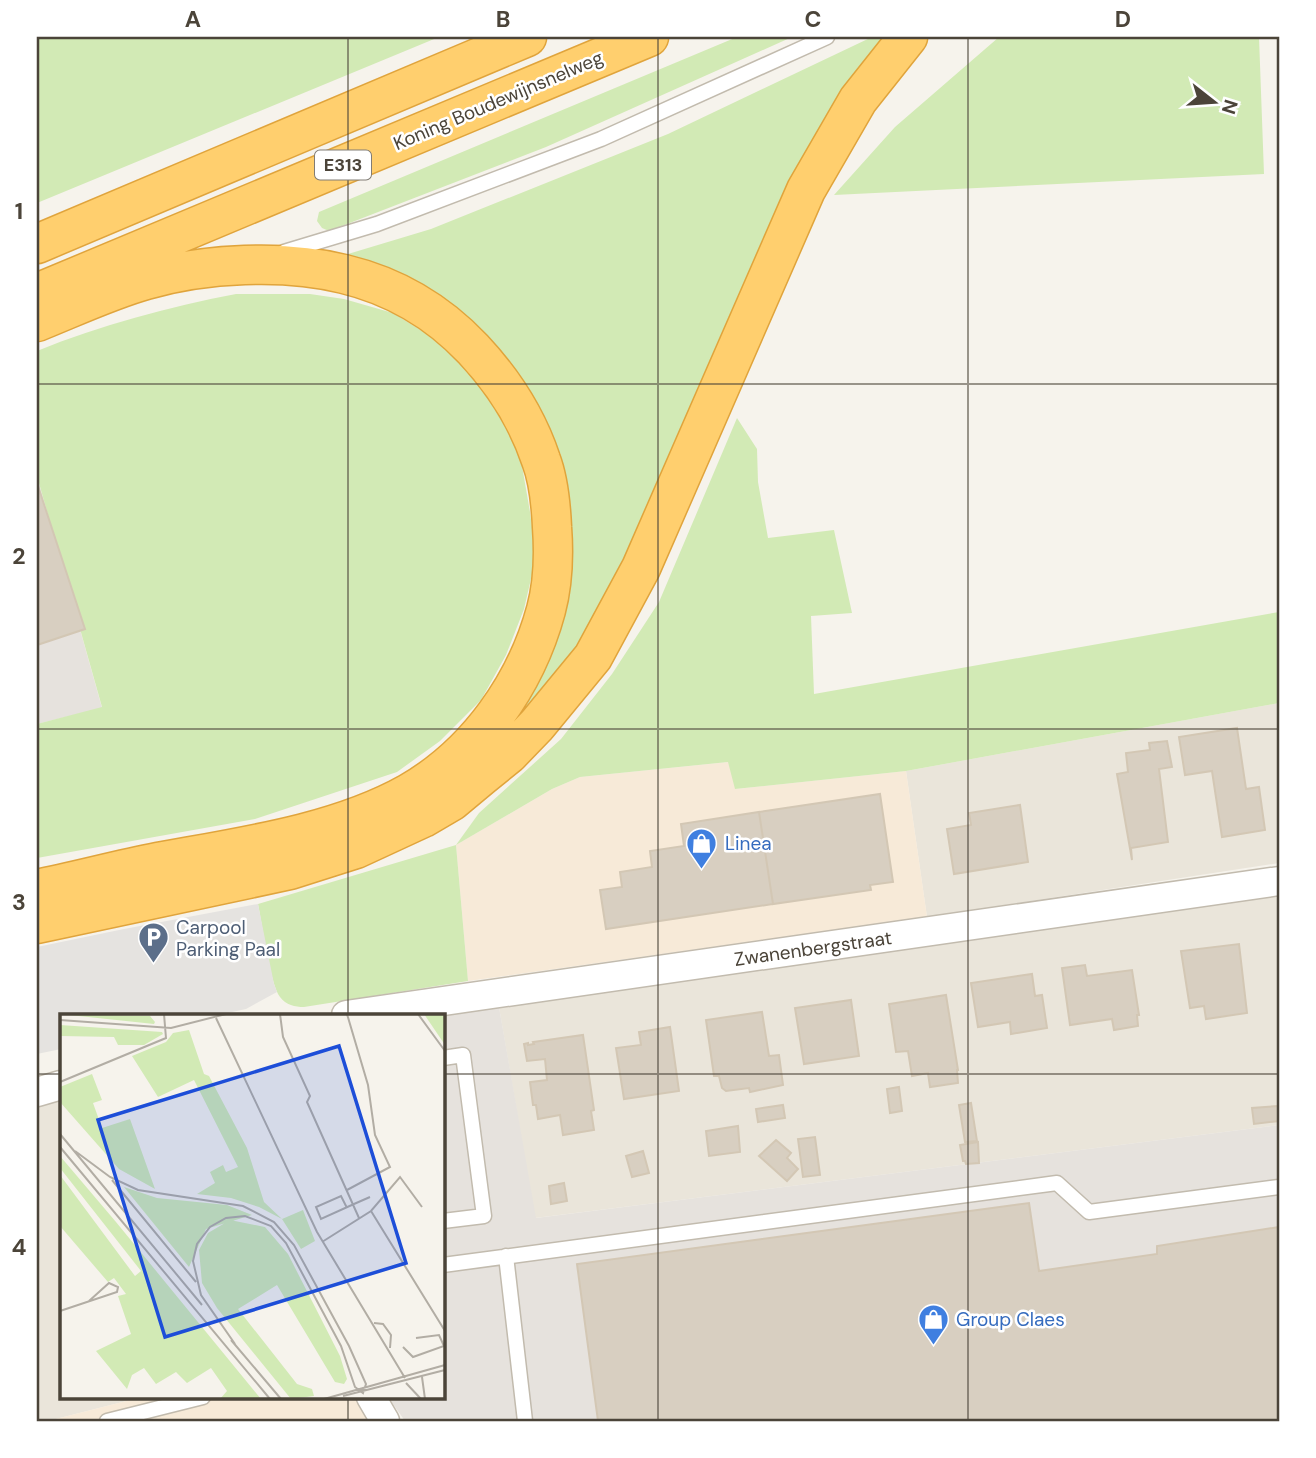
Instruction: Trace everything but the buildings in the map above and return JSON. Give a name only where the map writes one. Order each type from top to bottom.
[{"type":"highway","name":"E313","points":[[37,244],[527,37]]},
{"type":"highway","name":"Koning Boudewijnsnelweg","points":[[37,293],[649,37]]},
{"type":"highway","points":[[37,924],[290,870],[356,849],[423,818],[452,801],[509,754],[555,704],[593,656],[618,612],[641,568],[806,190],[858,100],[908,37]]},
{"type":"highway","points":[[37,322],[143,281],[174,273],[272,265],[343,273],[373,282],[396,292],[440,319],[487,364],[508,391],[531,434],[542,462],[552,510],[553,539],[552,572],[546,609],[516,685],[493,718],[463,751],[435,776],[409,793],[364,814],[316,830],[37,889]]},
{"type":"street","name":"Zwanenbergstraat","points":[[353,1014],[1279,881]]},
{"type":"street","points":[[37,1092],[60,1085]]},
{"type":"street","points":[[372,1398],[385,1421]]},
{"type":"lane","points":[[240,266],[377,224],[601,139],[827,37]]},
{"type":"lane","points":[[444,1058],[463,1055],[484,1216],[444,1221]]},
{"type":"lane","points":[[444,1265],[1057,1183],[1089,1212],[1279,1187]]},
{"type":"lane","points":[[506,1256],[525,1421]]},
{"type":"lane","points":[[107,1421],[199,1398]]},
{"type":"shaded area","points":[[37,476],[102,708],[37,724]]},
{"type":"shaded area","points":[[1279,703],[1279,863],[927,917],[906,771]]},
{"type":"shaded area","points":[[729,762],[736,789],[906,771],[927,917],[468,981],[456,845],[552,789],[580,777]]},
{"type":"shaded area","points":[[1279,896],[1279,1125],[535,1218],[499,1007]]},
{"type":"shaded area","name":"Carpool Parking Paal","points":[[258,904],[277,992],[246,1009],[223,1014],[60,1014],[60,1049],[37,1054],[37,947]]},
{"type":"shaded area","points":[[499,1007],[536,1218],[1279,1125],[1279,1421],[405,1421],[389,1398],[444,1398],[444,1016]]},
{"type":"shaded area","points":[[60,1098],[60,1398],[138,1398],[48,1421],[37,1421],[37,1105]]},
{"type":"shaded area","points":[[138,1398],[358,1398],[373,1421],[48,1421]]},
{"type":"green space","points":[[37,37],[439,37],[37,203]]},
{"type":"green space","points":[[737,37],[792,37],[546,147],[329,231],[322,228],[317,221],[319,212]]},
{"type":"green space","points":[[872,37],[888,37],[625,565],[574,654],[518,720],[513,716],[556,628],[531,409],[350,261],[348,254],[431,229],[668,134]]},
{"type":"green space","points":[[999,37],[1259,37],[1264,174],[834,195],[895,127]]},
{"type":"green space","points":[[236,294],[310,294],[344,299],[393,313],[427,334],[462,364],[504,418],[521,460],[536,557],[524,609],[506,655],[481,700],[440,741],[397,772],[255,819],[37,858],[37,724],[102,707],[37,476],[37,351],[135,318]]},
{"type":"green space","points":[[737,418],[757,449],[758,482],[768,538],[834,530],[852,613],[811,616],[814,694],[1279,612],[1279,703],[906,771],[735,789],[728,762],[580,777],[552,789],[456,845],[479,813],[561,739],[612,674],[659,602]]},
{"type":"green space","points":[[456,845],[468,981],[304,1007],[297,1007],[282,1000],[273,980],[258,904]]},
{"type":"place","name":"Linea","points":[[702,870]]},
{"type":"place","name":"Carpool Parking Paal","points":[[153,965]]},
{"type":"place","name":"Group Claes","points":[[933,1346]]}]
